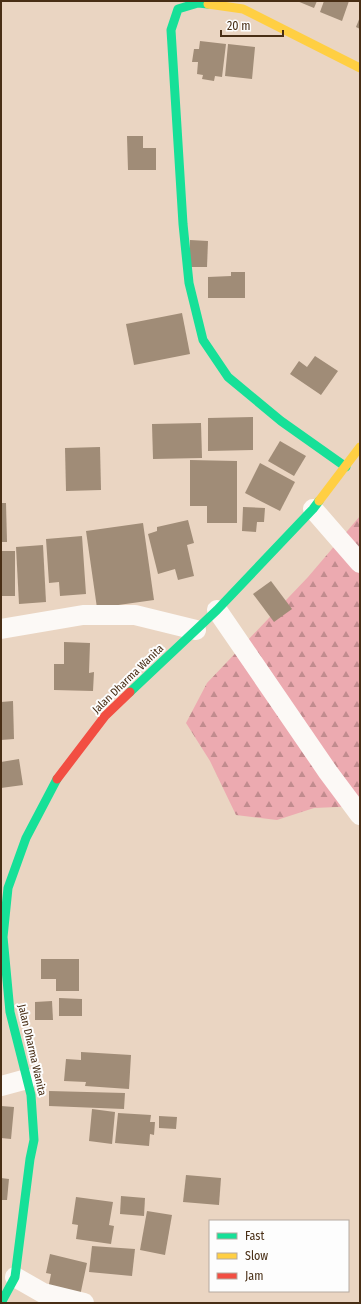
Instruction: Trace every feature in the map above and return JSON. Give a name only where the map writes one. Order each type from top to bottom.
[{"type":"street","points":[[346,467],[281,421],[228,377],[202,340],[189,283],[183,224],[171,30],[178,9],[198,3],[243,9],[360,68]]},
{"type":"street","name":"Jalan Dharma Wanita","points":[[1,1303],[15,1277],[30,1159],[34,1140],[31,1095],[10,1012],[3,937],[8,888],[26,838],[57,778],[105,716],[217,610],[313,509],[360,447]]},
{"type":"street","points":[[313,509],[360,563]]},
{"type":"street","points":[[217,610],[328,772],[360,815]]},
{"type":"street","points":[[1,629],[83,615],[134,615],[196,630]]},
{"type":"street","points":[[1,1086],[27,1079]]},
{"type":"street","points":[[15,1277],[43,1293],[84,1303]]},
{"type":"green space","points":[[360,516],[360,806],[314,808],[277,820],[236,815],[210,761],[186,723],[207,683],[308,577]]},
{"type":"building","points":[[297,1],[317,1],[314,8]]},
{"type":"building","points":[[324,1],[349,1],[342,21],[320,12]]},
{"type":"building","points":[[360,17],[360,29],[356,27]]},
{"type":"building","points":[[200,41],[226,44],[222,77],[215,76],[214,81],[202,79],[203,75],[197,74],[198,62],[192,62],[194,49],[199,49]]},
{"type":"building","points":[[228,44],[255,47],[252,79],[225,76]]},
{"type":"building","points":[[127,136],[143,136],[143,148],[156,148],[156,170],[128,170]]},
{"type":"building","points":[[190,240],[208,241],[207,267],[190,267]]},
{"type":"building","points":[[231,272],[245,272],[245,298],[208,298],[208,277],[231,276]]},
{"type":"building","points":[[182,313],[190,354],[134,365],[126,324]]},
{"type":"building","points":[[315,356],[338,371],[321,395],[290,374],[299,361],[307,367]]},
{"type":"building","points":[[253,417],[253,450],[208,451],[208,418]]},
{"type":"building","points":[[201,423],[202,458],[153,459],[152,424]]},
{"type":"building","points":[[280,441],[306,456],[294,476],[268,461]]},
{"type":"building","points":[[100,447],[101,490],[66,491],[65,448]]},
{"type":"building","points":[[190,460],[237,461],[237,523],[207,523],[207,506],[190,506]]},
{"type":"building","points":[[260,463],[295,482],[280,511],[245,493]]},
{"type":"building","points":[[1,503],[6,503],[7,542],[1,542]]},
{"type":"building","points":[[243,507],[265,508],[264,522],[257,522],[256,532],[242,531]]},
{"type":"building","points":[[188,520],[194,543],[187,545],[194,576],[178,580],[175,569],[158,574],[148,534],[157,531],[157,527]]},
{"type":"building","points":[[143,523],[154,600],[97,608],[86,531]]},
{"type":"building","points":[[82,536],[86,594],[60,596],[59,582],[49,583],[46,539]]},
{"type":"building","points":[[43,545],[46,602],[19,604],[16,547]]},
{"type":"building","points":[[1,551],[15,551],[15,596],[1,596]]},
{"type":"building","points":[[271,581],[292,609],[274,622],[253,594]]},
{"type":"building","points":[[64,642],[90,643],[89,673],[94,672],[93,691],[54,690],[54,664],[64,664]]},
{"type":"building","points":[[13,701],[14,739],[1,740],[1,702]]},
{"type":"building","points":[[19,759],[23,785],[1,788],[1,762]]},
{"type":"building","points":[[41,959],[79,959],[79,991],[56,991],[56,979],[41,979]]},
{"type":"building","points":[[59,998],[82,999],[82,1016],[59,1016]]},
{"type":"building","points":[[52,1001],[53,1020],[35,1020],[35,1002]]},
{"type":"building","points":[[81,1052],[131,1055],[129,1089],[85,1086],[86,1082],[64,1081],[66,1059],[81,1060]]},
{"type":"building","points":[[49,1091],[125,1093],[124,1109],[49,1106]]},
{"type":"building","points":[[1,1106],[14,1107],[11,1139],[1,1138]]},
{"type":"building","points":[[92,1109],[115,1112],[112,1144],[89,1141]]},
{"type":"building","points":[[118,1113],[151,1115],[150,1122],[155,1122],[154,1135],[150,1134],[149,1146],[115,1143]]},
{"type":"building","points":[[159,1116],[177,1117],[176,1129],[159,1128]]},
{"type":"building","points":[[186,1175],[221,1178],[219,1205],[183,1202]]},
{"type":"building","points":[[1,1178],[9,1179],[7,1200],[1,1200]]},
{"type":"building","points":[[121,1196],[145,1198],[144,1216],[120,1214]]},
{"type":"building","points":[[76,1197],[113,1202],[109,1225],[114,1226],[111,1244],[76,1239],[78,1225],[72,1224]]},
{"type":"building","points":[[147,1211],[172,1215],[165,1255],[140,1250]]},
{"type":"building","points":[[92,1246],[135,1249],[132,1276],[89,1272]]},
{"type":"building","points":[[50,1254],[87,1263],[80,1296],[48,1289],[51,1274],[46,1273]]},
{"type":"traffic: fast","points":[[208,4],[198,3],[178,9],[171,30],[183,224],[189,283],[203,340],[228,377],[281,421],[346,467]]},
{"type":"traffic: fast","points":[[130,692],[217,610],[319,501]]},
{"type":"traffic: fast","points":[[1,1303],[15,1277],[30,1159],[34,1140],[31,1095],[10,1012],[3,937],[8,888],[26,838],[57,779]]},
{"type":"traffic: slow","points":[[208,4],[243,9],[360,68]]},
{"type":"traffic: slow","points":[[319,501],[360,447]]},
{"type":"traffic: jam","points":[[57,779],[105,716],[130,692]]}]
